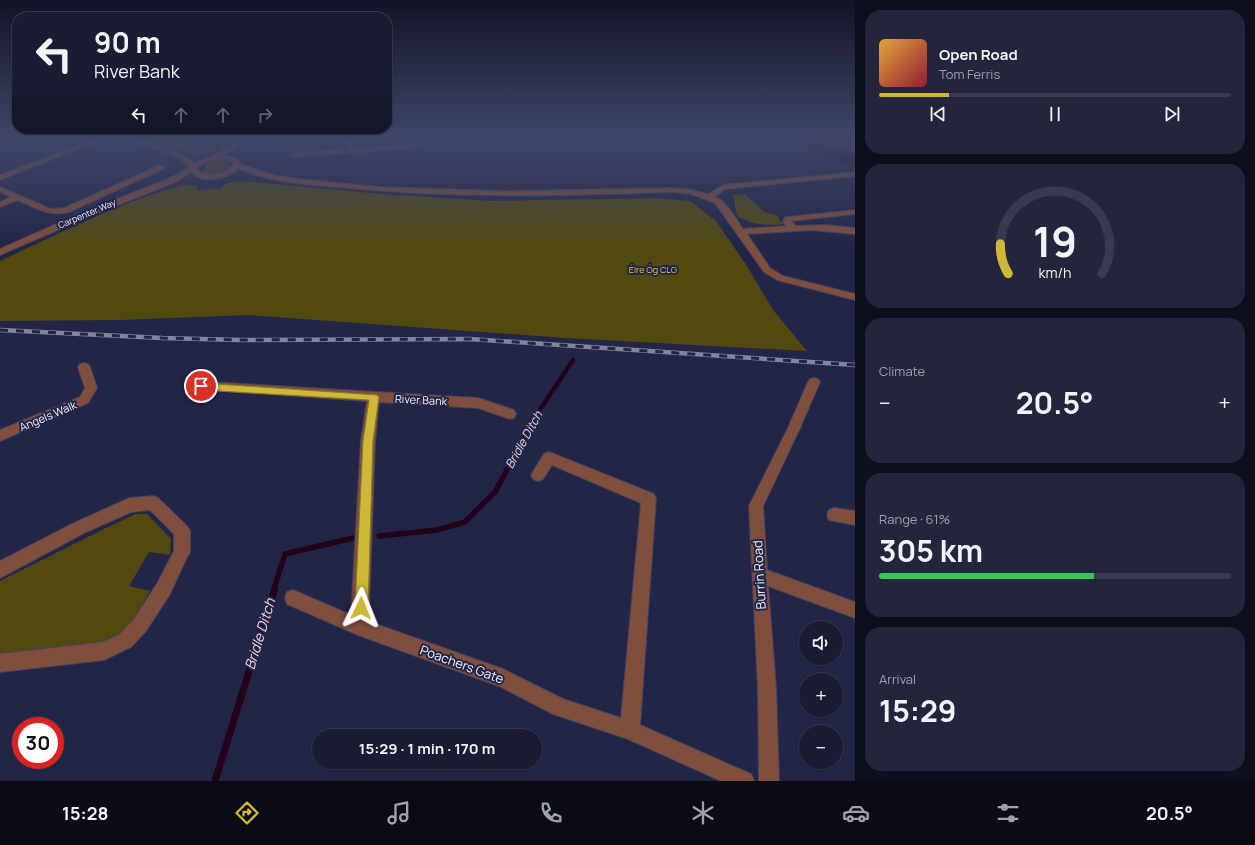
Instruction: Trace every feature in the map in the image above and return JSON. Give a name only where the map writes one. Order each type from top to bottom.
[{"type":"street","points":[[0,189],[49,211],[56,212],[66,210],[144,175]]},
{"type":"street","name":"Carpenter Way","points":[[0,252],[75,219],[182,175]]},
{"type":"street","name":"Carpenter Way","points":[[176,179],[211,175]]},
{"type":"street","name":"Carpenter Way","points":[[256,175],[268,176]]},
{"type":"street","points":[[709,197],[723,187],[840,175]]},
{"type":"street","points":[[268,176],[358,187],[446,193],[538,195],[672,190],[692,192],[709,197],[718,202],[767,270],[780,278],[855,297]]},
{"type":"street","points":[[0,205],[18,197]]},
{"type":"street","points":[[795,229],[787,222],[788,219],[855,212]]},
{"type":"street","points":[[740,232],[795,229],[843,229],[855,231]]},
{"type":"street","name":"Angels Walk","points":[[0,436],[84,400],[91,388],[84,367]]},
{"type":"street","name":"River Bank","points":[[207,374],[201,386],[478,403],[510,414]]},
{"type":"street","name":"Burrin Road","points":[[769,781],[767,688],[756,506],[794,428],[814,382]]},
{"type":"street","points":[[358,626],[361,608],[368,441],[374,397]]},
{"type":"street","points":[[538,475],[549,458],[649,499],[630,730]]},
{"type":"street","points":[[0,570],[79,528],[130,505],[153,503],[182,531],[182,552],[164,588],[140,625],[125,641],[104,651],[0,664]]},
{"type":"street","points":[[834,514],[855,518]]},
{"type":"street","points":[[759,575],[855,610]]},
{"type":"street","name":"Poachers Gate","points":[[293,598],[358,626],[503,678],[560,707],[630,730],[744,781]]},
{"type":"green space","name":"Éire Óg CLG","points":[[243,181],[381,194],[492,201],[656,198],[690,201],[716,221],[745,263],[773,310],[807,351],[565,338],[248,315],[120,320],[0,321],[0,261],[101,214],[161,191],[184,186],[197,186],[197,190],[220,189],[227,183]]},
{"type":"green space","points":[[744,194],[765,212],[778,216],[779,220],[784,224],[760,224],[737,216],[733,195]]},
{"type":"green space","points":[[136,514],[147,514],[171,539],[170,555],[149,552],[129,586],[150,591],[126,634],[112,642],[0,654],[0,581]]},
{"type":"waterway","name":"Bridle Ditch","points":[[526,436],[539,411],[573,360]]},
{"type":"waterway","name":"Bridle Ditch","points":[[379,536],[437,530],[465,522],[495,492],[526,435]]},
{"type":"waterway","name":"Bridle Ditch","points":[[274,589],[285,554],[353,538]]},
{"type":"waterway","name":"Bridle Ditch","points":[[215,781],[275,588]]},
{"type":"railway","points":[[0,330],[162,338],[241,340],[470,339],[855,365]]},
{"type":"route","points":[[201,386],[374,397],[368,441],[361,608]]}]
